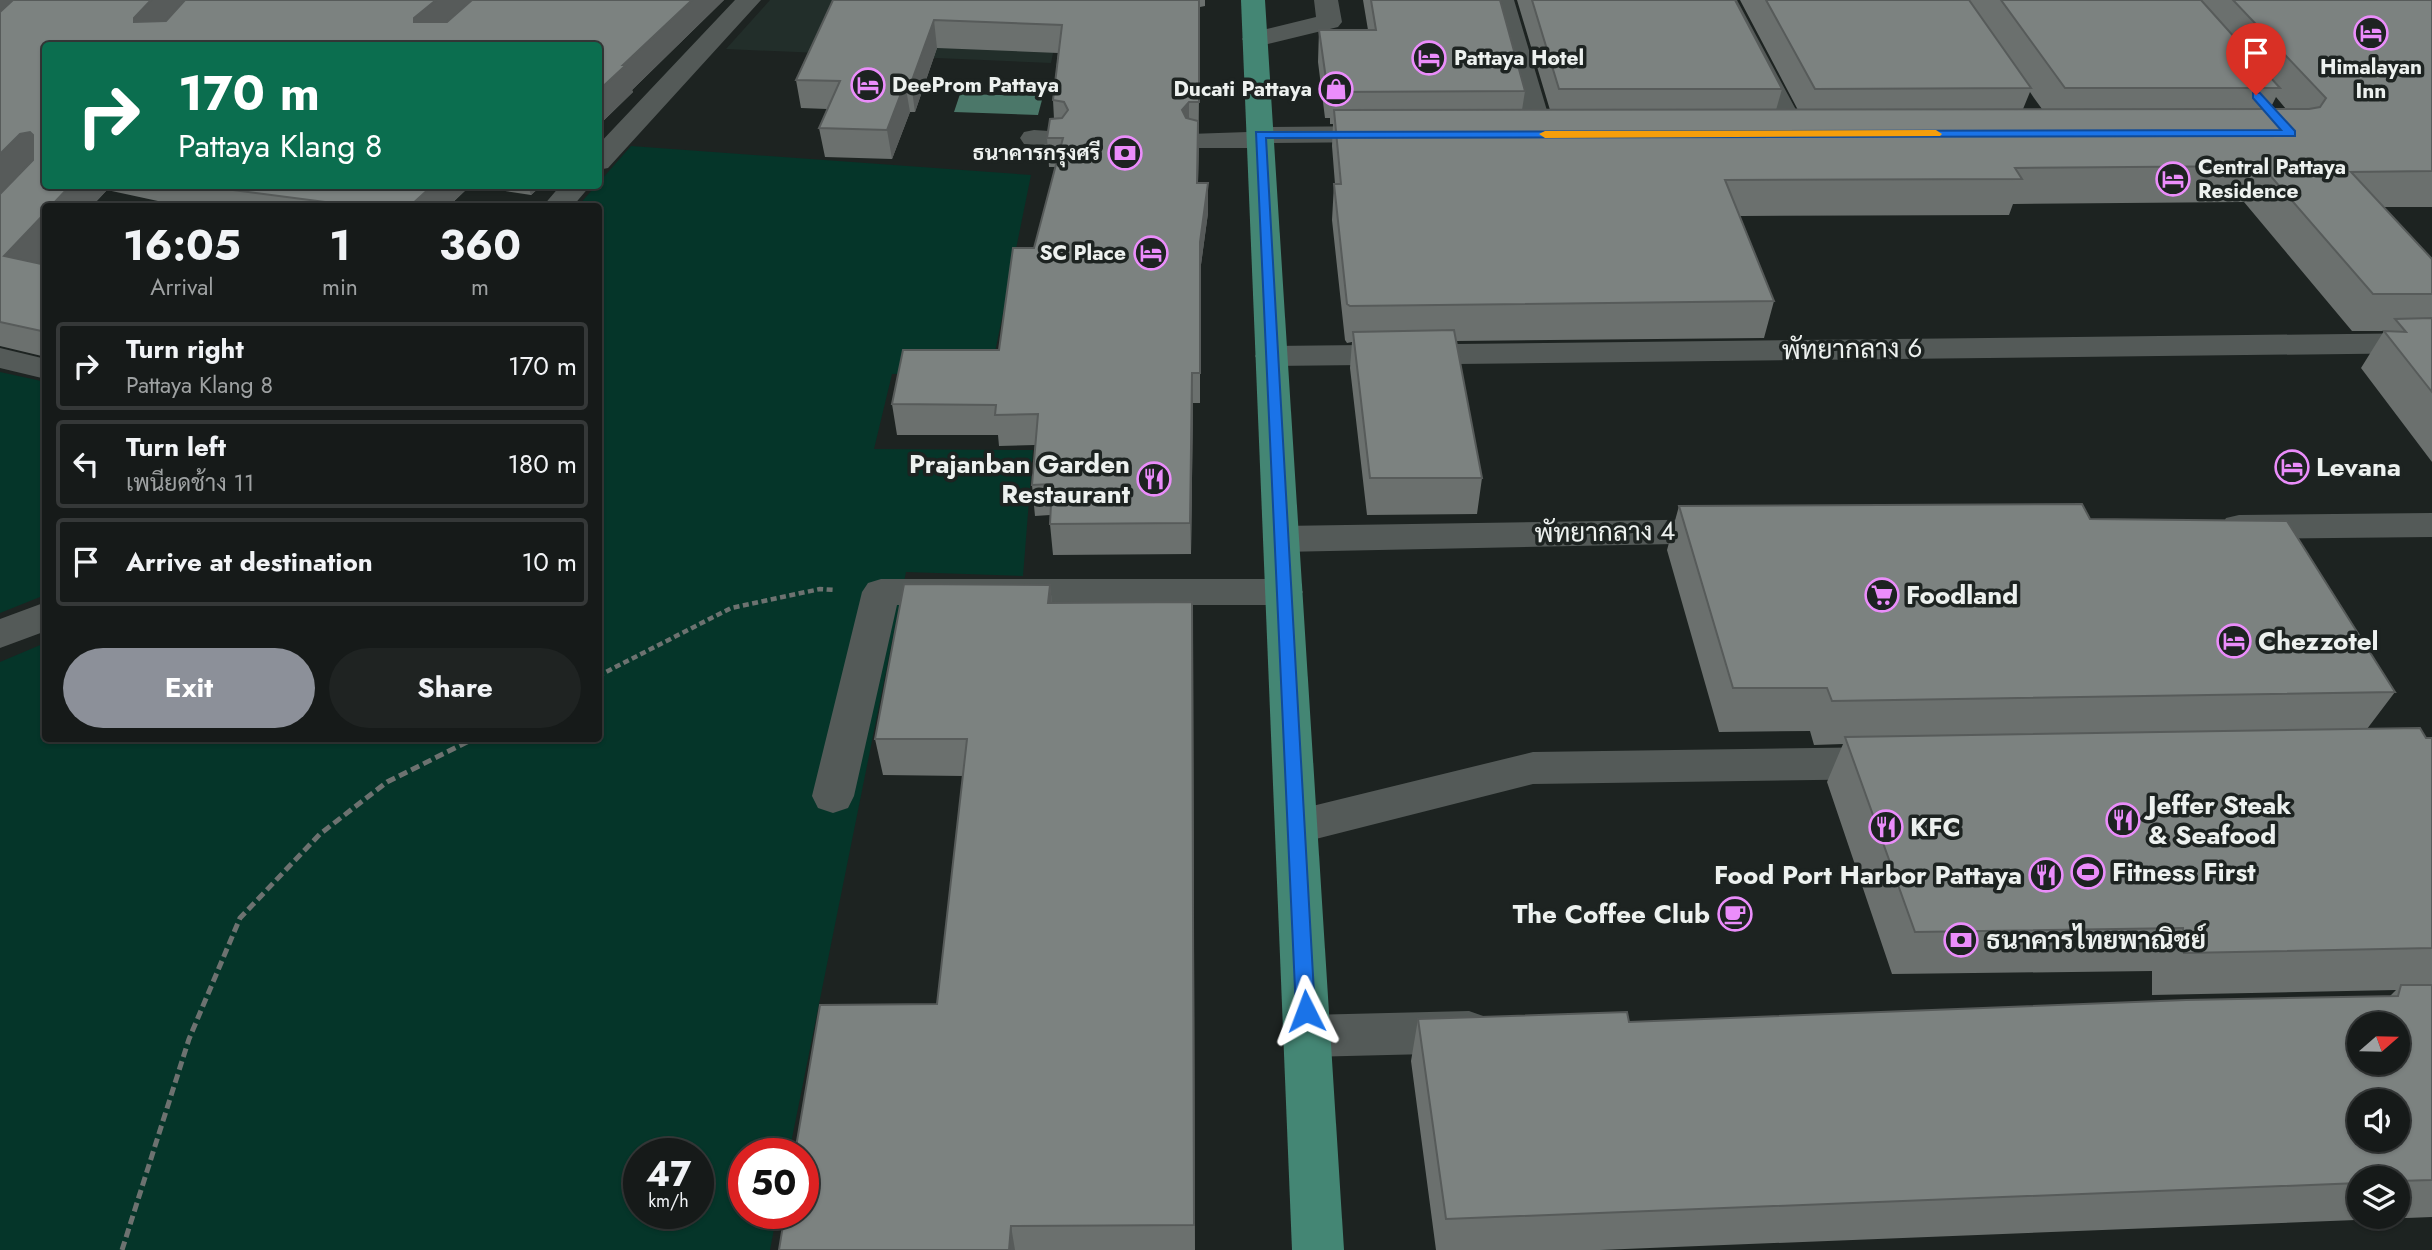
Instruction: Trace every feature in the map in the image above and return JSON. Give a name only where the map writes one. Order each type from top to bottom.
[{"type":"main road","points":[[1253,0],[1318,1250]]},
{"type":"street","points":[[602,158],[749,0]]},
{"type":"street","points":[[1255,39],[1329,22],[1326,0]]},
{"type":"street","points":[[1502,0],[1553,134],[1512,134]]},
{"type":"street","points":[[1726,0],[1795,134]]},
{"type":"street","points":[[1199,140],[1414,134]]},
{"type":"street","points":[[560,203],[573,189]]},
{"type":"street","name":"พัทยากลาง 6","points":[[1271,356],[2432,343]]},
{"type":"street","points":[[0,358],[42,368]]},
{"type":"street","points":[[2208,527],[2432,525]]},
{"type":"street","name":"พัทยากลาง 4","points":[[1282,539],[1760,530]]},
{"type":"street","points":[[833,796],[881,592],[1284,592]]},
{"type":"street","points":[[0,634],[42,618]]},
{"type":"street","points":[[1296,827],[1533,768],[1920,762]]},
{"type":"street","points":[[1307,1036],[1515,1031]]},
{"type":"path","points":[[602,674],[731,608],[820,589],[881,592]]},
{"type":"path","points":[[122,1250],[189,1039],[240,918],[320,834],[378,790],[468,742]]},
{"type":"shaded area","points":[[770,0],[1064,0],[1051,63],[726,49]]},
{"type":"shaded area","points":[[960,94],[1043,96],[1038,115],[954,112]]},
{"type":"shaded area","points":[[631,146],[1031,175],[991,372],[892,374],[874,449],[1033,450],[1023,576],[906,572],[792,1138],[728,1138],[728,1229],[774,1229],[770,1250],[0,1250],[0,662],[42,644],[42,742],[602,742],[602,203],[581,203],[593,189],[602,189],[602,179]]},
{"type":"shaded area","points":[[0,372],[42,381],[42,596],[0,613]]},
{"type":"building","points":[[13,0],[151,0],[134,18],[134,22],[166,21],[185,0],[436,0],[414,18],[414,22],[447,22],[472,0],[692,0],[602,87],[602,42],[42,42],[42,189],[67,189],[54,203],[42,203],[42,216],[4,256],[42,264],[42,331],[0,322],[0,194],[33,160],[33,135],[30,132],[20,134],[0,154],[0,12]]},
{"type":"building","points":[[833,0],[1199,0],[1199,102],[1189,102],[1182,110],[1186,118],[1198,121],[1197,183],[1208,183],[1200,242],[1200,373],[1192,373],[1190,523],[1050,524],[1052,484],[1032,485],[1038,414],[995,415],[996,405],[892,404],[903,350],[999,350],[1013,248],[1034,248],[1063,138],[1047,138],[1050,119],[1062,118],[1068,110],[1064,102],[1053,100],[1062,25],[934,20],[911,83],[905,83],[887,130],[819,128],[840,81],[796,80]]},
{"type":"building","name":"Pattaya Hotel","points":[[1371,0],[1500,0],[1525,91],[1332,92],[1331,85],[1327,86],[1319,30],[1376,30]]},
{"type":"building","points":[[1532,0],[1735,0],[1782,89],[1559,89]]},
{"type":"building","points":[[1766,0],[1969,0],[2031,88],[1815,89]]},
{"type":"building","points":[[2001,0],[2201,0],[2280,88],[2065,88]]},
{"type":"building","points":[[2233,0],[2432,0],[2432,171],[2351,172],[2432,259],[2432,294],[2373,294],[2262,166],[2015,168],[2022,179],[1725,180],[1774,301],[1347,304],[1334,184],[1341,184],[1334,110],[2320,107],[2326,98]]},
{"type":"building","points":[[225,189],[429,189],[413,203],[333,203]]},
{"type":"building","points":[[2432,318],[2432,392],[2384,331],[2406,332],[2395,319]]},
{"type":"building","points":[[1454,330],[1482,478],[1370,478],[1353,332]]},
{"type":"building","points":[[2082,504],[2090,519],[2287,521],[2395,692],[1832,701],[1827,688],[1733,688],[1679,506]]},
{"type":"building","points":[[904,584],[1050,585],[1048,603],[1192,602],[1194,1225],[1011,1226],[1009,1250],[779,1250],[782,1229],[819,1229],[819,1138],[798,1138],[820,1005],[937,1004],[967,739],[875,739]]},
{"type":"building","points":[[2420,728],[2426,738],[2432,738],[2432,948],[2184,953],[2183,928],[1915,932],[1845,737]]},
{"type":"building","points":[[2401,985],[2432,985],[2432,1180],[2410,1181],[2410,1166],[2347,1166],[2347,1183],[1446,1219],[1418,1019],[1627,1012],[1629,1022],[2186,1000],[2398,996]]},
{"type":"slow traffic","points":[[1545,134],[1936,134]]},
{"type":"place","name":"Himalayan Inn","points":[[2371,33]]},
{"type":"place","name":"Pattaya Hotel","points":[[1429,58]]},
{"type":"place","name":"DeeProm Pattaya","points":[[868,85]]},
{"type":"place","name":"Ducati Pattaya","points":[[1336,89]]},
{"type":"place","name":"ธนาคารกรุงศรี","points":[[1125,153]]},
{"type":"place","name":"Central Pattaya Residence","points":[[2173,179]]},
{"type":"place","name":"SC Place","points":[[1151,253]]},
{"type":"place","name":"Levana","points":[[2292,467]]},
{"type":"place","name":"Prajanban Garden Restaurant","points":[[1154,479]]},
{"type":"place","name":"Foodland","points":[[1882,595]]},
{"type":"place","name":"Chezzotel","points":[[2234,641]]},
{"type":"place","name":"Jeffer Steak & Seafood","points":[[2123,820]]},
{"type":"place","name":"KFC","points":[[1886,827]]},
{"type":"place","name":"Fitness First","points":[[2088,872]]},
{"type":"place","name":"Food Port Harbor Pattaya","points":[[2046,875]]},
{"type":"place","name":"The Coffee Club","points":[[1735,914]]},
{"type":"place","name":"ธนาคารไทยพาณิชย์","points":[[1961,940]]},
{"type":"route","points":[[1306,1011],[1260,135],[2291,133],[2256,95]]}]
